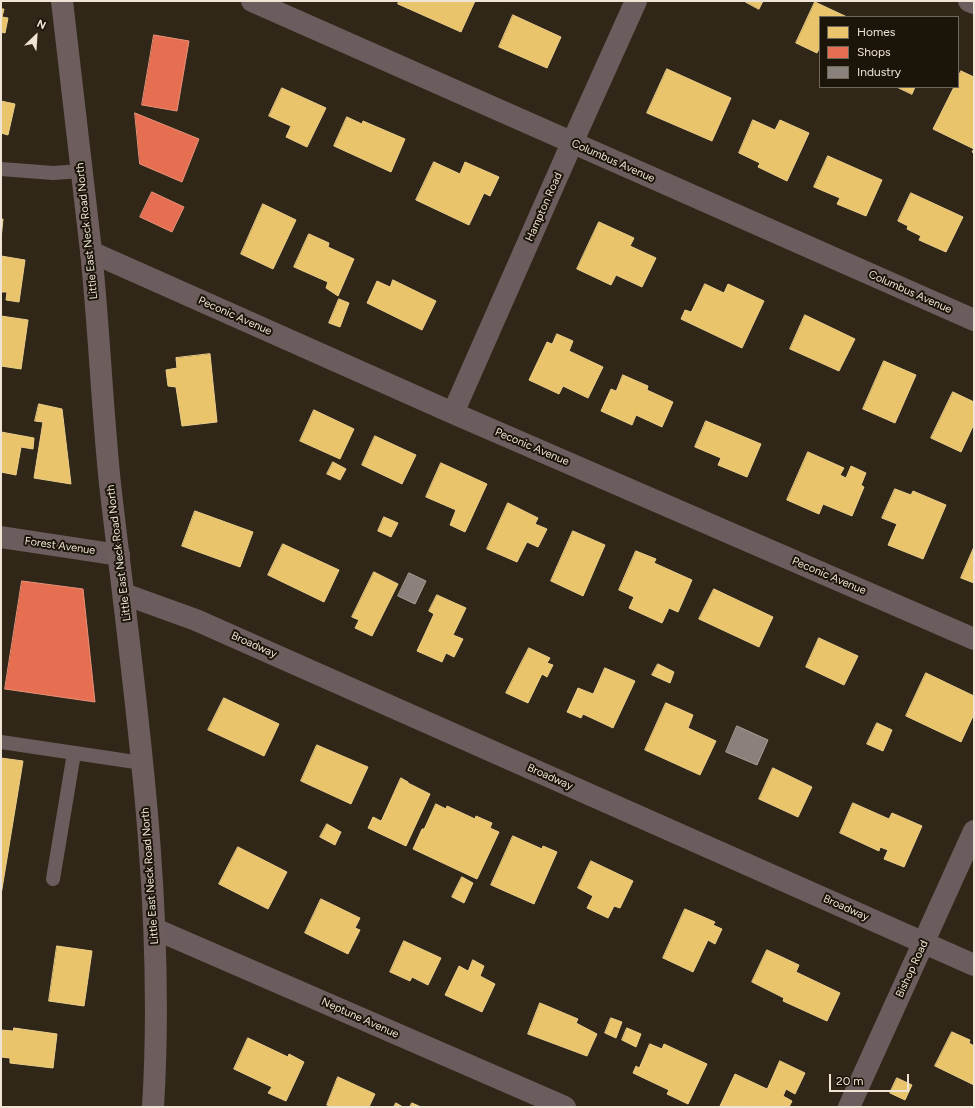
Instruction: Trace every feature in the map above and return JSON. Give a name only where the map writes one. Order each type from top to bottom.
[{"type":"main road","name":"Little East Neck Road North","points":[[62,1],[91,252],[105,431],[124,594],[149,838],[156,963],[156,1047],[153,1107]]},
{"type":"street","name":"Columbus Avenue","points":[[252,1],[974,320]]},
{"type":"street","name":"Hampton Road","points":[[453,413],[636,1]]},
{"type":"street","points":[[969,1],[974,3]]},
{"type":"street","name":"Peconic Avenue","points":[[91,252],[453,413],[974,639]]},
{"type":"street","name":"Forest Avenue","points":[[1,537],[119,555]]},
{"type":"street","name":"Broadway","points":[[124,594],[196,620],[974,965]]},
{"type":"street","name":"Bishop Road","points":[[849,1107],[974,831]]},
{"type":"street","name":"Neptune Avenue","points":[[155,929],[565,1107]]},
{"type":"lane","points":[[1,169],[53,172],[81,171]]},
{"type":"lane","points":[[1,742],[142,763]]},
{"type":"lane","points":[[53,879],[74,753]]},
{"type":"building: Homes","points":[[399,1],[475,1],[461,32],[398,4]]},
{"type":"building: Homes","points":[[744,1],[763,1],[759,9]]},
{"type":"building: Homes","points":[[815,2],[845,16],[819,16],[819,49],[817,53],[796,43]]},
{"type":"building: Homes","points":[[1,9],[4,9],[2,17],[8,18],[5,33],[2,32],[1,36]]},
{"type":"building: Homes","points":[[513,15],[561,37],[547,68],[499,47]]},
{"type":"building: Homes","points":[[667,69],[731,98],[712,141],[647,113]]},
{"type":"building: Homes","points":[[961,71],[974,77],[974,149],[933,129],[954,88],[959,88],[959,76]]},
{"type":"building: Homes","points":[[282,88],[326,108],[307,147],[286,137],[291,126],[269,116]]},
{"type":"building: Homes","points":[[899,88],[915,88],[912,94]]},
{"type":"building: Homes","points":[[1,101],[15,104],[8,135],[1,133]]},
{"type":"building: Homes","points":[[347,117],[362,124],[363,121],[405,139],[391,172],[334,146]]},
{"type":"building: Homes","points":[[753,120],[775,130],[780,120],[809,133],[787,181],[758,167],[760,163],[739,153]]},
{"type":"building: Homes","points":[[828,156],[882,180],[866,216],[837,204],[840,198],[814,187]]},
{"type":"building: Homes","points":[[434,162],[460,174],[465,162],[499,177],[490,196],[484,193],[469,225],[416,200]]},
{"type":"building: Homes","points":[[911,193],[963,217],[946,252],[919,240],[921,236],[907,229],[908,226],[898,221]]},
{"type":"building: Homes","points":[[263,204],[296,220],[273,269],[241,254]]},
{"type":"building: Homes","points":[[1,219],[3,219],[1,239]]},
{"type":"building: Homes","points":[[599,222],[634,238],[630,246],[656,258],[642,287],[616,275],[611,285],[577,269]]},
{"type":"building: Homes","points":[[309,234],[329,243],[328,247],[354,259],[338,296],[326,288],[328,282],[294,267]]},
{"type":"building: Homes","points":[[1,256],[25,260],[19,302],[6,300],[7,292],[1,292]]},
{"type":"building: Homes","points":[[393,280],[436,301],[422,330],[367,303],[377,281],[390,287]]},
{"type":"building: Homes","points":[[705,284],[724,293],[728,284],[764,301],[742,348],[681,319],[685,310],[691,312]]},
{"type":"building: Homes","points":[[339,299],[349,303],[340,327],[329,323]]},
{"type":"building: Homes","points":[[805,315],[855,339],[839,371],[790,349]]},
{"type":"building: Homes","points":[[1,316],[28,320],[21,369],[1,366]]},
{"type":"building: Homes","points":[[557,334],[573,341],[569,351],[603,367],[588,398],[563,386],[559,394],[529,380],[547,342],[552,344]]},
{"type":"building: Homes","points":[[210,354],[217,422],[182,426],[176,387],[168,386],[166,370],[177,368],[176,358]]},
{"type":"building: Homes","points":[[884,361],[916,375],[895,423],[863,409]]},
{"type":"building: Homes","points":[[623,375],[648,386],[647,390],[673,402],[662,427],[636,415],[632,425],[601,411],[611,389],[616,391]]},
{"type":"building: Homes","points":[[953,392],[974,402],[974,424],[961,452],[931,438]]},
{"type":"building: Homes","points":[[39,404],[62,409],[71,484],[34,478],[43,422],[35,421]]},
{"type":"building: Homes","points":[[314,410],[354,429],[340,459],[300,441]]},
{"type":"building: Homes","points":[[706,421],[761,444],[747,477],[718,465],[721,458],[695,447]]},
{"type":"building: Homes","points":[[1,432],[34,438],[33,449],[21,447],[16,475],[1,472]]},
{"type":"building: Homes","points":[[375,436],[416,455],[402,484],[362,465]]},
{"type":"building: Homes","points":[[808,452],[844,468],[840,475],[846,478],[851,466],[866,473],[861,485],[864,487],[852,516],[823,504],[819,514],[787,500]]},
{"type":"building: Homes","points":[[333,462],[346,469],[340,480],[327,474]]},
{"type":"building: Homes","points":[[441,463],[487,484],[465,532],[450,525],[456,510],[426,497]]},
{"type":"building: Homes","points":[[895,489],[911,495],[913,491],[946,505],[923,559],[888,545],[897,524],[882,518]]},
{"type":"building: Homes","points":[[508,503],[538,518],[535,524],[547,529],[538,547],[527,542],[517,562],[487,549]]},
{"type":"building: Homes","points":[[195,511],[253,532],[240,567],[182,546]]},
{"type":"building: Homes","points":[[384,517],[398,523],[391,537],[378,531]]},
{"type":"building: Homes","points":[[573,531],[605,545],[583,596],[551,581]]},
{"type":"building: Homes","points":[[283,544],[339,570],[324,602],[268,575]]},
{"type":"building: Homes","points":[[974,547],[974,583],[961,578]]},
{"type":"building: Homes","points":[[636,551],[656,559],[654,563],[692,580],[678,612],[669,608],[662,623],[629,608],[634,597],[619,590]]},
{"type":"building: Homes","points":[[374,572],[398,584],[372,636],[355,628],[359,620],[352,617]]},
{"type":"building: Homes","points":[[714,589],[773,617],[759,647],[699,619]]},
{"type":"building: Homes","points":[[437,595],[466,608],[453,635],[463,639],[454,657],[446,653],[442,662],[417,651],[434,614],[429,611]]},
{"type":"building: Homes","points":[[819,638],[858,656],[844,685],[806,667]]},
{"type":"building: Homes","points":[[529,648],[550,658],[547,663],[553,665],[547,677],[542,674],[528,703],[506,693]]},
{"type":"building: Homes","points":[[658,664],[674,672],[670,683],[652,675]]},
{"type":"building: Homes","points":[[605,668],[635,681],[613,728],[583,714],[581,718],[567,712],[578,688],[593,694]]},
{"type":"building: Homes","points":[[926,673],[974,696],[974,714],[961,742],[906,716]]},
{"type":"building: Homes","points":[[224,698],[279,724],[264,756],[208,730]]},
{"type":"building: Homes","points":[[666,703],[693,715],[688,728],[716,741],[700,775],[645,750]]},
{"type":"building: Homes","points":[[877,723],[892,730],[883,751],[867,744]]},
{"type":"building: Homes","points":[[317,745],[368,767],[351,804],[301,781]]},
{"type":"building: Homes","points":[[1,758],[23,761],[1,895]]},
{"type":"building: Homes","points":[[773,768],[812,787],[798,817],[759,799]]},
{"type":"building: Homes","points":[[401,778],[430,794],[406,846],[368,828],[373,817],[381,821]]},
{"type":"building: Homes","points":[[853,803],[889,819],[892,813],[922,826],[904,867],[884,859],[888,850],[880,847],[879,851],[840,833]]},
{"type":"building: Homes","points":[[436,804],[446,809],[447,806],[475,819],[476,816],[492,823],[490,828],[499,832],[477,879],[413,849]]},
{"type":"building: Homes","points":[[327,824],[341,832],[335,845],[320,837]]},
{"type":"building: Homes","points":[[513,836],[542,849],[543,846],[557,852],[534,904],[491,885]]},
{"type":"building: Homes","points":[[238,847],[287,872],[268,909],[219,884]]},
{"type":"building: Homes","points":[[591,861],[633,881],[620,908],[614,906],[608,918],[587,908],[593,896],[578,888]]},
{"type":"building: Homes","points":[[462,877],[473,883],[464,903],[452,897]]},
{"type":"building: Homes","points":[[321,899],[360,918],[355,928],[360,930],[348,954],[305,933]]},
{"type":"building: Homes","points":[[685,909],[715,922],[713,925],[722,929],[715,944],[708,940],[693,972],[663,958]]},
{"type":"building: Homes","points":[[404,941],[441,958],[428,985],[412,977],[410,981],[390,972]]},
{"type":"building: Homes","points":[[57,946],[92,951],[84,1006],[49,1001]]},
{"type":"building: Homes","points":[[767,950],[799,965],[796,972],[840,993],[827,1021],[783,1001],[784,998],[752,982]]},
{"type":"building: Homes","points":[[473,960],[484,966],[480,976],[495,984],[482,1012],[445,995],[459,966],[468,971]]},
{"type":"building: Homes","points":[[540,1003],[578,1019],[576,1023],[597,1034],[587,1056],[528,1034]]},
{"type":"building: Homes","points":[[611,1018],[622,1022],[616,1038],[605,1033]]},
{"type":"building: Homes","points":[[14,1028],[57,1034],[53,1068],[10,1063],[10,1058],[1,1057],[1,1030],[13,1031]]},
{"type":"building: Homes","points":[[627,1028],[641,1034],[636,1047],[622,1040]]},
{"type":"building: Homes","points":[[952,1032],[970,1040],[969,1043],[974,1046],[974,1085],[935,1066]]},
{"type":"building: Homes","points":[[248,1038],[288,1057],[289,1054],[304,1062],[286,1101],[268,1093],[272,1087],[234,1069]]},
{"type":"building: Homes","points":[[650,1044],[662,1049],[664,1044],[707,1064],[688,1104],[667,1094],[669,1090],[633,1073],[636,1066],[639,1068]]},
{"type":"building: Homes","points":[[780,1061],[805,1073],[795,1094],[786,1089],[783,1096],[792,1101],[789,1107],[720,1106],[735,1074],[767,1089]]},
{"type":"building: Homes","points":[[338,1077],[375,1094],[369,1107],[329,1107],[330,1106],[327,1105]]},
{"type":"building: Homes","points":[[897,1078],[912,1085],[905,1100],[890,1093]]},
{"type":"building: Homes","points":[[396,1103],[403,1107],[394,1107]]},
{"type":"building: Homes","points":[[412,1103],[421,1107],[410,1107]]},
{"type":"building: Shops","points":[[154,35],[189,41],[177,111],[142,105]]},
{"type":"building: Shops","points":[[135,113],[199,139],[182,182],[140,164]]},
{"type":"building: Shops","points":[[152,192],[184,207],[172,232],[140,217]]},
{"type":"building: Shops","points":[[22,581],[83,589],[95,702],[5,689]]},
{"type":"building: Industry","points":[[409,573],[426,581],[415,604],[398,596]]},
{"type":"building: Industry","points":[[737,726],[768,740],[757,765],[726,752]]}]
